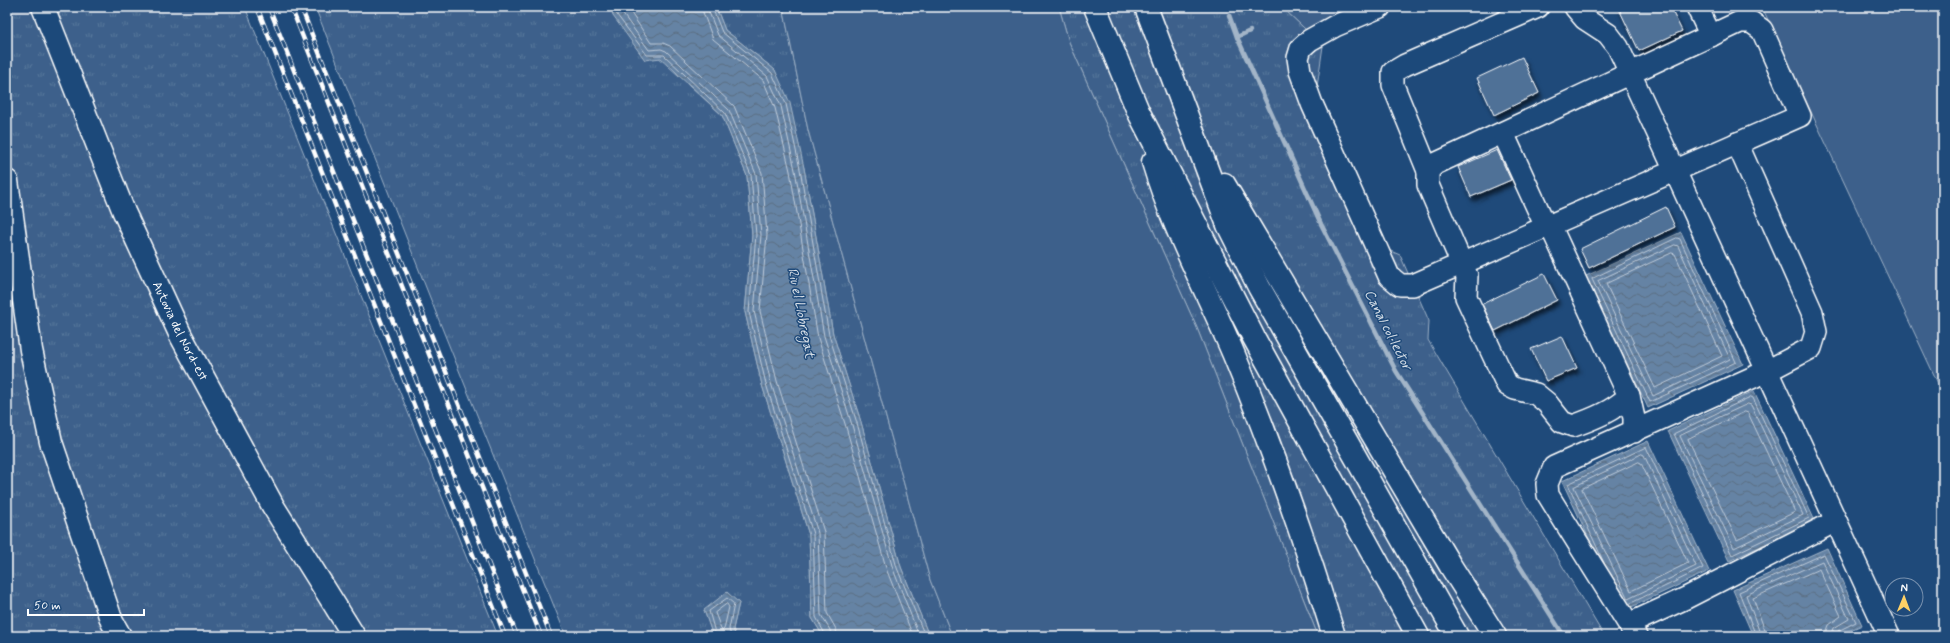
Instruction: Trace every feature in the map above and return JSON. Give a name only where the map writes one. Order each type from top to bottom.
[{"type":"highway","name":"Autovia del Nord-est","points":[[43,7],[124,212],[181,336],[273,506],[354,636]]},
{"type":"highway","points":[[1095,7],[1138,111],[1254,338],[1418,636]]},
{"type":"highway","points":[[1146,7],[1228,225],[1259,287],[1457,636]]},
{"type":"highway","points":[[1138,111],[1162,193],[1234,354],[1272,451],[1307,548],[1334,636]]},
{"type":"highway","points":[[1196,138],[1450,565],[1495,636]]},
{"type":"highway","points":[[7,181],[31,350],[51,442],[112,622],[120,636]]},
{"type":"lane","points":[[1380,7],[1335,26],[1310,40],[1301,48],[1298,58],[1300,71],[1312,104],[1389,276],[1400,285],[1413,285],[1800,116],[1762,30],[1751,22],[1740,22],[1435,164],[1428,171]]},
{"type":"lane","points":[[1538,7],[1405,65],[1393,72],[1393,85],[1428,171],[1428,185],[1467,276],[1466,297],[1507,385],[1515,389],[1536,394],[1547,403],[1562,422],[1573,426],[1593,419],[1620,404],[1629,396]]},
{"type":"lane","points":[[1575,7],[1585,19],[1608,34],[1615,42],[1889,636]]},
{"type":"lane","points":[[1697,7],[1710,36]]},
{"type":"lane","points":[[1503,133],[1629,396],[1634,418],[1634,432]]},
{"type":"lane","points":[[1737,143],[1812,312],[1816,332],[1811,348],[1767,371],[1554,467],[1547,484],[1548,495],[1633,630],[1686,598],[1836,521]]},
{"type":"green space","points":[[7,7],[245,7],[498,636],[7,636]]},
{"type":"green space","points":[[315,7],[612,7],[613,16],[722,115],[747,176],[752,235],[745,312],[762,385],[809,535],[812,618],[823,636],[736,636],[733,629],[739,603],[704,610],[713,636],[566,636]]},
{"type":"green space","points":[[716,7],[783,7],[808,130],[930,580],[952,636],[929,636],[901,567],[861,422],[833,334],[804,168],[775,70],[725,30]]},
{"type":"green space","points":[[783,7],[1059,7],[1069,42],[1197,328],[1318,636],[952,636],[930,580],[808,130]]},
{"type":"green space","points":[[1059,7],[1282,7],[1323,46],[1317,87],[1386,249],[1400,255],[1429,321],[1428,340],[1604,636],[1318,636],[1197,328],[1069,42]]},
{"type":"green space","points":[[1282,7],[1398,7],[1357,24],[1323,46]]},
{"type":"green space","points":[[1762,7],[1943,7],[1943,394]]},
{"type":"water","name":"Riu el Llobregat","points":[[612,7],[716,7],[725,30],[775,70],[790,103],[804,168],[833,334],[861,422],[901,567],[929,636],[823,636],[812,618],[809,535],[762,385],[745,312],[752,235],[747,176],[722,115],[661,58],[645,60],[613,16]]},
{"type":"water","points":[[1681,232],[1743,364],[1648,408],[1586,276]]},
{"type":"water","points":[[1754,391],[1815,521],[1729,561],[1668,431]]},
{"type":"water","points":[[1648,441],[1709,571],[1623,611],[1562,481]]},
{"type":"water","points":[[1827,548],[1862,625],[1837,636],[1753,636],[1733,590]]},
{"type":"water","points":[[727,592],[739,603],[733,629],[736,636],[713,636],[704,610]]},
{"type":"building","points":[[1618,7],[1670,7],[1682,31],[1639,51]]},
{"type":"building","points":[[1522,57],[1539,93],[1494,115],[1477,78]]},
{"type":"building","points":[[1497,150],[1511,180],[1471,197],[1458,167]]},
{"type":"building","points":[[1666,207],[1675,227],[1589,268],[1580,249]]},
{"type":"building","points":[[1544,274],[1557,300],[1495,331],[1482,304]]},
{"type":"building","points":[[1562,336],[1577,368],[1546,381],[1531,349]]},
{"type":"waterway","name":"Canal col·lector","points":[[1229,15],[1237,37],[1321,224],[1396,371],[1564,636]]},
{"type":"waterway","points":[[1237,37],[1250,31]]},
{"type":"railway","points":[[257,7],[505,636]]},
{"type":"railway","points":[[269,7],[517,636]]},
{"type":"railway","points":[[291,7],[541,636]]},
{"type":"railway","points":[[301,7],[551,636]]}]
